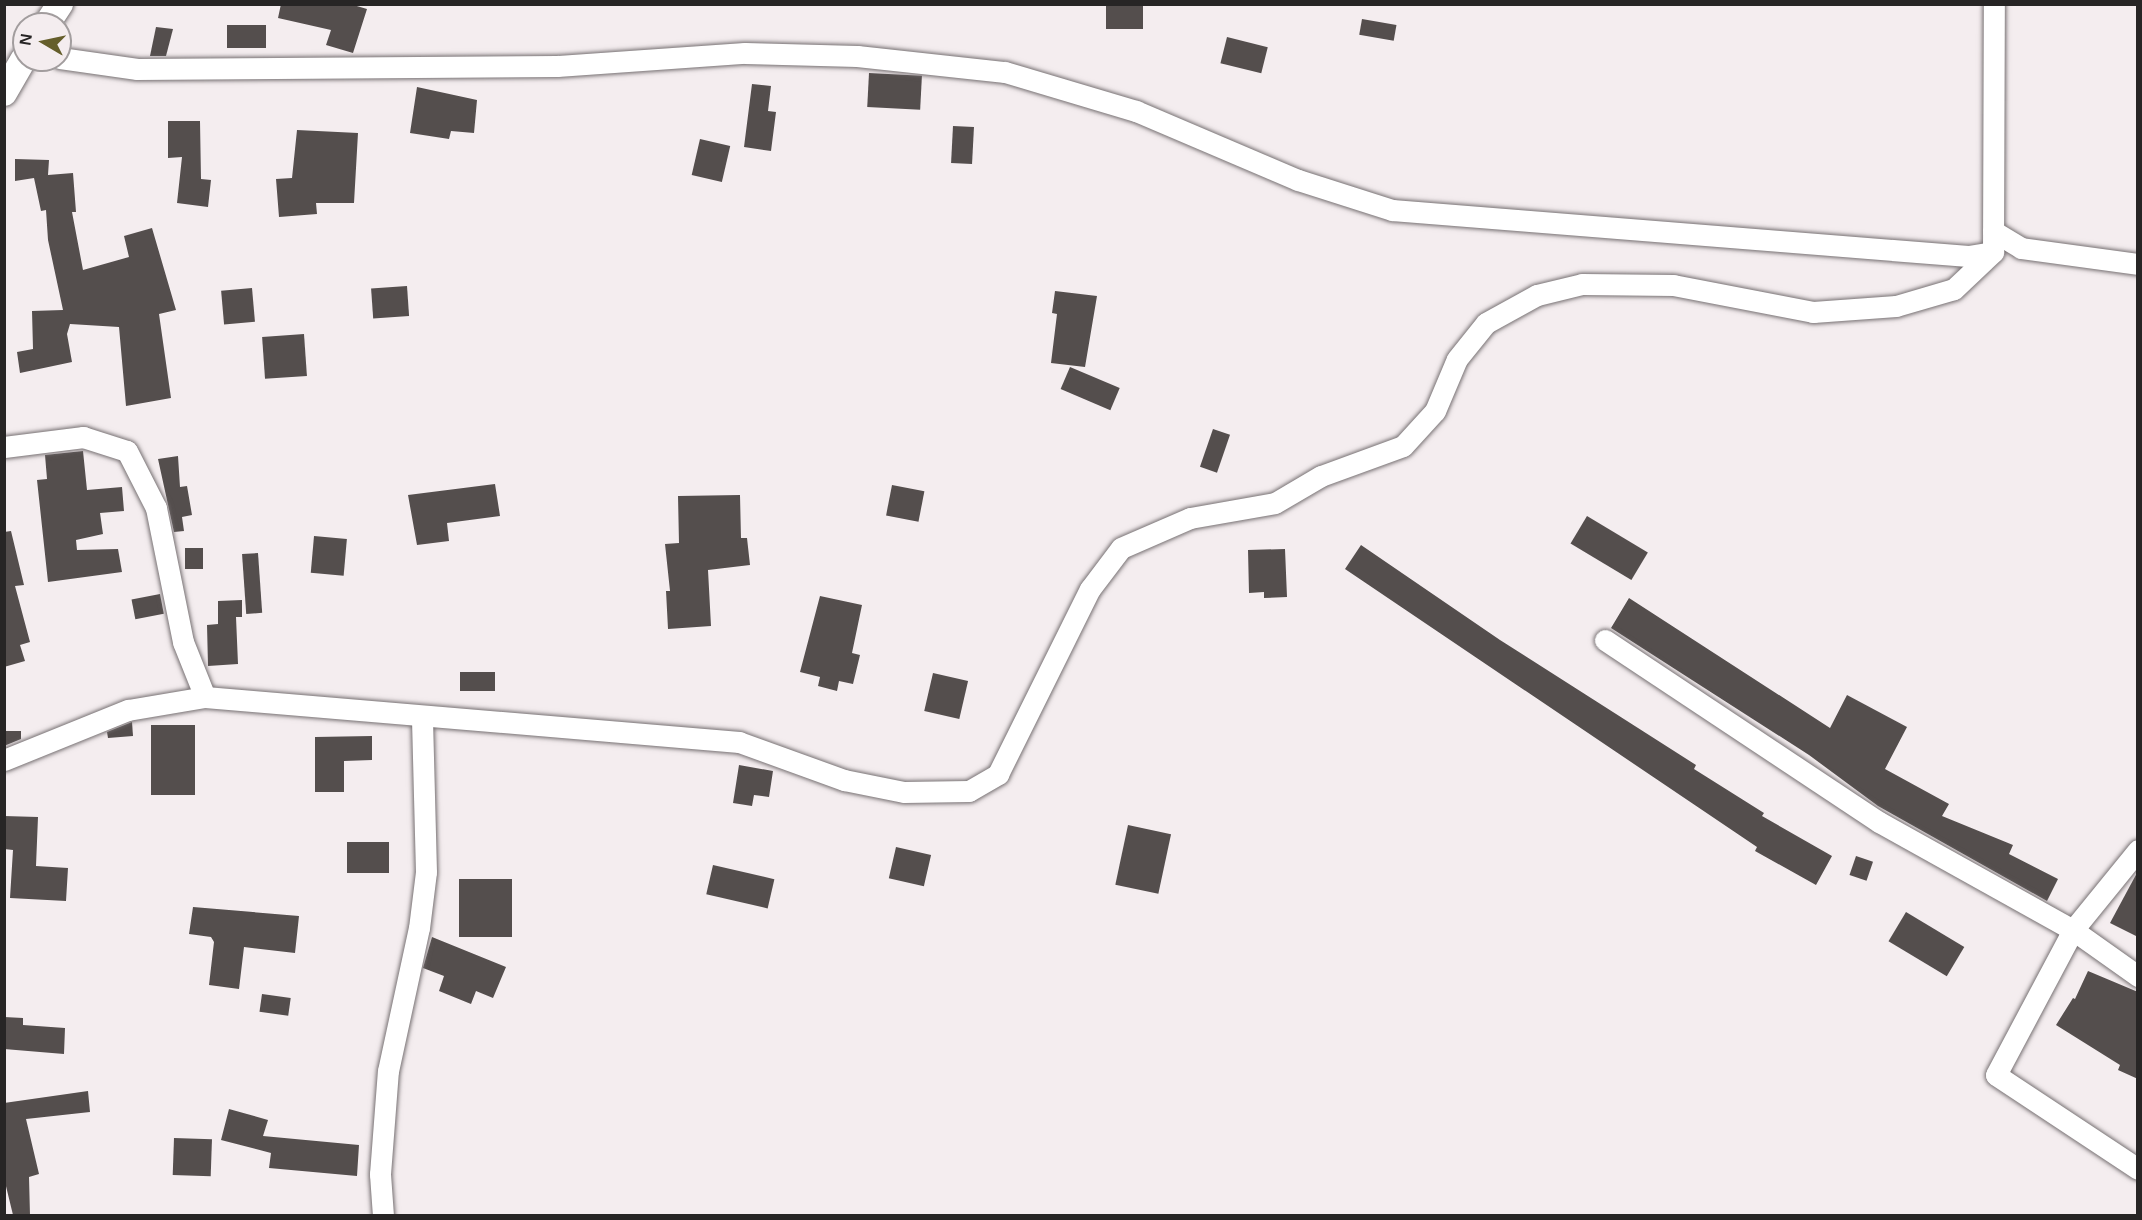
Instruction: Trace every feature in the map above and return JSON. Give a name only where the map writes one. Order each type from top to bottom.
[{"type":"street","points":[[4,760],[128,710],[206,697],[739,742],[844,780],[904,792],[969,791],[998,774],[1090,588],[1121,548],[1190,518],[1275,503],[1321,476],[1403,446],[1435,411],[1457,359],[1486,323],[1537,296],[1582,284],[1673,285],[1813,312],[1896,306],[1954,290],[1993,241],[1994,4]]},
{"type":"street","points":[[72,60],[137,69],[557,66],[745,53],[868,57],[1005,72],[1136,111],[1298,180],[1392,210],[1968,256],[1993,241],[2021,248],[2138,264]]},
{"type":"street","points":[[4,93],[16,72]]},
{"type":"street","points":[[4,447],[83,437],[127,451],[156,508],[183,642],[206,697]]},
{"type":"street","points":[[1605,640],[1879,822],[2073,930],[2138,976]]},
{"type":"street","points":[[383,1215],[380,1174],[388,1071],[419,928],[426,872],[422,717]]},
{"type":"street","points":[[2138,850],[2073,930],[1996,1075],[2138,1169]]},
{"type":"building","points":[[281,4],[350,4],[367,9],[353,53],[326,45],[331,30],[278,18]]},
{"type":"building","points":[[1106,4],[1143,4],[1143,29],[1106,29]]},
{"type":"building","points":[[1362,19],[1396,25],[1394,41],[1359,35]]},
{"type":"building","points":[[227,25],[266,25],[266,48],[227,48]]},
{"type":"building","points":[[156,27],[173,29],[166,56],[150,56]]},
{"type":"building","points":[[1227,37],[1268,47],[1261,73],[1220,63]]},
{"type":"building","points":[[869,73],[922,76],[920,110],[867,107]]},
{"type":"building","points":[[752,84],[771,86],[768,111],[776,112],[771,151],[744,147]]},
{"type":"building","points":[[417,87],[477,100],[474,133],[451,131],[449,139],[410,133]]},
{"type":"building","points":[[168,121],[200,121],[201,179],[211,180],[208,207],[177,203],[182,157],[168,158]]},
{"type":"building","points":[[953,126],[974,127],[972,164],[951,163]]},
{"type":"building","points":[[297,130],[358,133],[354,203],[316,203],[317,214],[279,217],[276,179],[292,178]]},
{"type":"building","points":[[700,139],[730,146],[722,182],[692,175]]},
{"type":"building","points":[[15,159],[49,160],[48,175],[73,173],[76,212],[72,212],[83,270],[129,257],[124,236],[152,228],[176,310],[159,314],[171,398],[126,406],[119,327],[70,324],[67,334],[72,362],[20,373],[17,352],[33,349],[32,311],[63,310],[48,240],[46,210],[41,211],[34,178],[15,181]]},
{"type":"building","points":[[407,286],[409,316],[373,318],[371,289]]},
{"type":"building","points":[[252,288],[255,322],[224,325],[221,291]]},
{"type":"building","points":[[1055,291],[1097,296],[1085,367],[1051,363],[1057,314],[1052,313]]},
{"type":"building","points":[[304,334],[307,376],[265,379],[262,337]]},
{"type":"building","points":[[1070,367],[1120,388],[1110,410],[1061,389]]},
{"type":"building","points":[[1213,429],[1230,435],[1217,473],[1200,467]]},
{"type":"building","points":[[83,451],[87,490],[122,487],[124,511],[100,513],[103,534],[76,540],[77,550],[118,549],[122,572],[48,582],[37,480],[47,479],[45,455]]},
{"type":"building","points":[[178,456],[180,487],[187,486],[192,515],[182,517],[184,531],[174,532],[158,459]]},
{"type":"building","points":[[495,484],[500,516],[447,523],[449,541],[417,545],[408,495]]},
{"type":"building","points":[[892,485],[924,491],[918,522],[886,515]]},
{"type":"building","points":[[740,495],[741,538],[747,538],[750,565],[708,570],[711,626],[668,629],[666,591],[670,591],[665,544],[679,543],[678,496]]},
{"type":"building","points":[[1587,516],[1648,553],[1631,580],[1571,543]]},
{"type":"building","points":[[11,531],[24,585],[15,586],[30,642],[20,645],[25,661],[4,667],[4,532]]},
{"type":"building","points":[[314,536],[347,539],[344,576],[311,573]]},
{"type":"building","points":[[1361,545],[1500,640],[1696,765],[1694,769],[1764,813],[1762,816],[1832,856],[1816,885],[1755,851],[1757,847],[1345,569]]},
{"type":"building","points":[[185,548],[203,548],[203,569],[185,569]]},
{"type":"building","points":[[1285,549],[1287,597],[1264,598],[1264,592],[1249,593],[1248,550]]},
{"type":"building","points":[[258,553],[262,613],[246,614],[242,554]]},
{"type":"building","points":[[160,594],[164,614],[135,619],[132,600]]},
{"type":"building","points":[[820,596],[862,605],[852,653],[860,655],[853,684],[839,681],[837,691],[818,686],[820,677],[800,672]]},
{"type":"building","points":[[1629,598],[1830,728],[1847,695],[1907,727],[1885,769],[1949,804],[1942,816],[2013,845],[2009,854],[2058,879],[2047,901],[1878,806],[1809,755],[1611,628]]},
{"type":"building","points":[[242,600],[242,617],[236,617],[238,664],[208,666],[207,625],[218,624],[218,601]]},
{"type":"building","points":[[460,672],[495,672],[495,691],[460,691]]},
{"type":"building","points":[[933,673],[968,681],[959,719],[924,711]]},
{"type":"building","points":[[132,722],[133,736],[108,738],[107,732]]},
{"type":"building","points":[[151,725],[195,725],[195,795],[151,795]]},
{"type":"building","points":[[4,731],[21,731],[21,739],[4,746]]},
{"type":"building","points":[[372,736],[372,760],[344,761],[344,792],[315,792],[315,737]]},
{"type":"building","points":[[739,765],[773,771],[769,797],[754,795],[752,806],[733,803]]},
{"type":"building","points":[[4,816],[38,817],[36,866],[68,868],[66,901],[10,898],[13,850],[4,849]]},
{"type":"building","points":[[1128,825],[1171,834],[1158,894],[1115,885]]},
{"type":"building","points":[[347,842],[389,842],[389,873],[347,873]]},
{"type":"building","points":[[896,847],[931,855],[924,886],[889,878]]},
{"type":"building","points":[[1856,856],[1873,862],[1867,881],[1849,875]]},
{"type":"building","points":[[713,865],[774,879],[768,908],[706,894]]},
{"type":"building","points":[[2138,871],[2138,937],[2110,923]]},
{"type":"building","points":[[459,879],[512,879],[512,937],[459,937]]},
{"type":"building","points":[[193,907],[299,916],[295,953],[244,947],[239,989],[209,985],[214,942],[211,937],[189,934]]},
{"type":"building","points":[[1906,912],[1964,947],[1947,976],[1888,941]]},
{"type":"building","points":[[432,937],[506,967],[493,998],[476,991],[471,1004],[439,991],[444,976],[423,968]]},
{"type":"building","points":[[2088,971],[2138,992],[2138,1079],[2118,1070],[2120,1065],[2056,1025],[2073,998],[2075,999]]},
{"type":"building","points":[[262,994],[291,998],[288,1016],[259,1012]]},
{"type":"building","points":[[4,1017],[23,1018],[23,1025],[65,1028],[64,1054],[4,1049]]},
{"type":"building","points":[[88,1091],[90,1112],[26,1119],[39,1174],[29,1177],[30,1215],[13,1215],[4,1178],[4,1103]]},
{"type":"building","points":[[229,1109],[268,1120],[263,1136],[359,1145],[357,1176],[269,1168],[271,1153],[221,1140]]},
{"type":"building","points":[[174,1138],[212,1139],[211,1176],[173,1175]]}]
